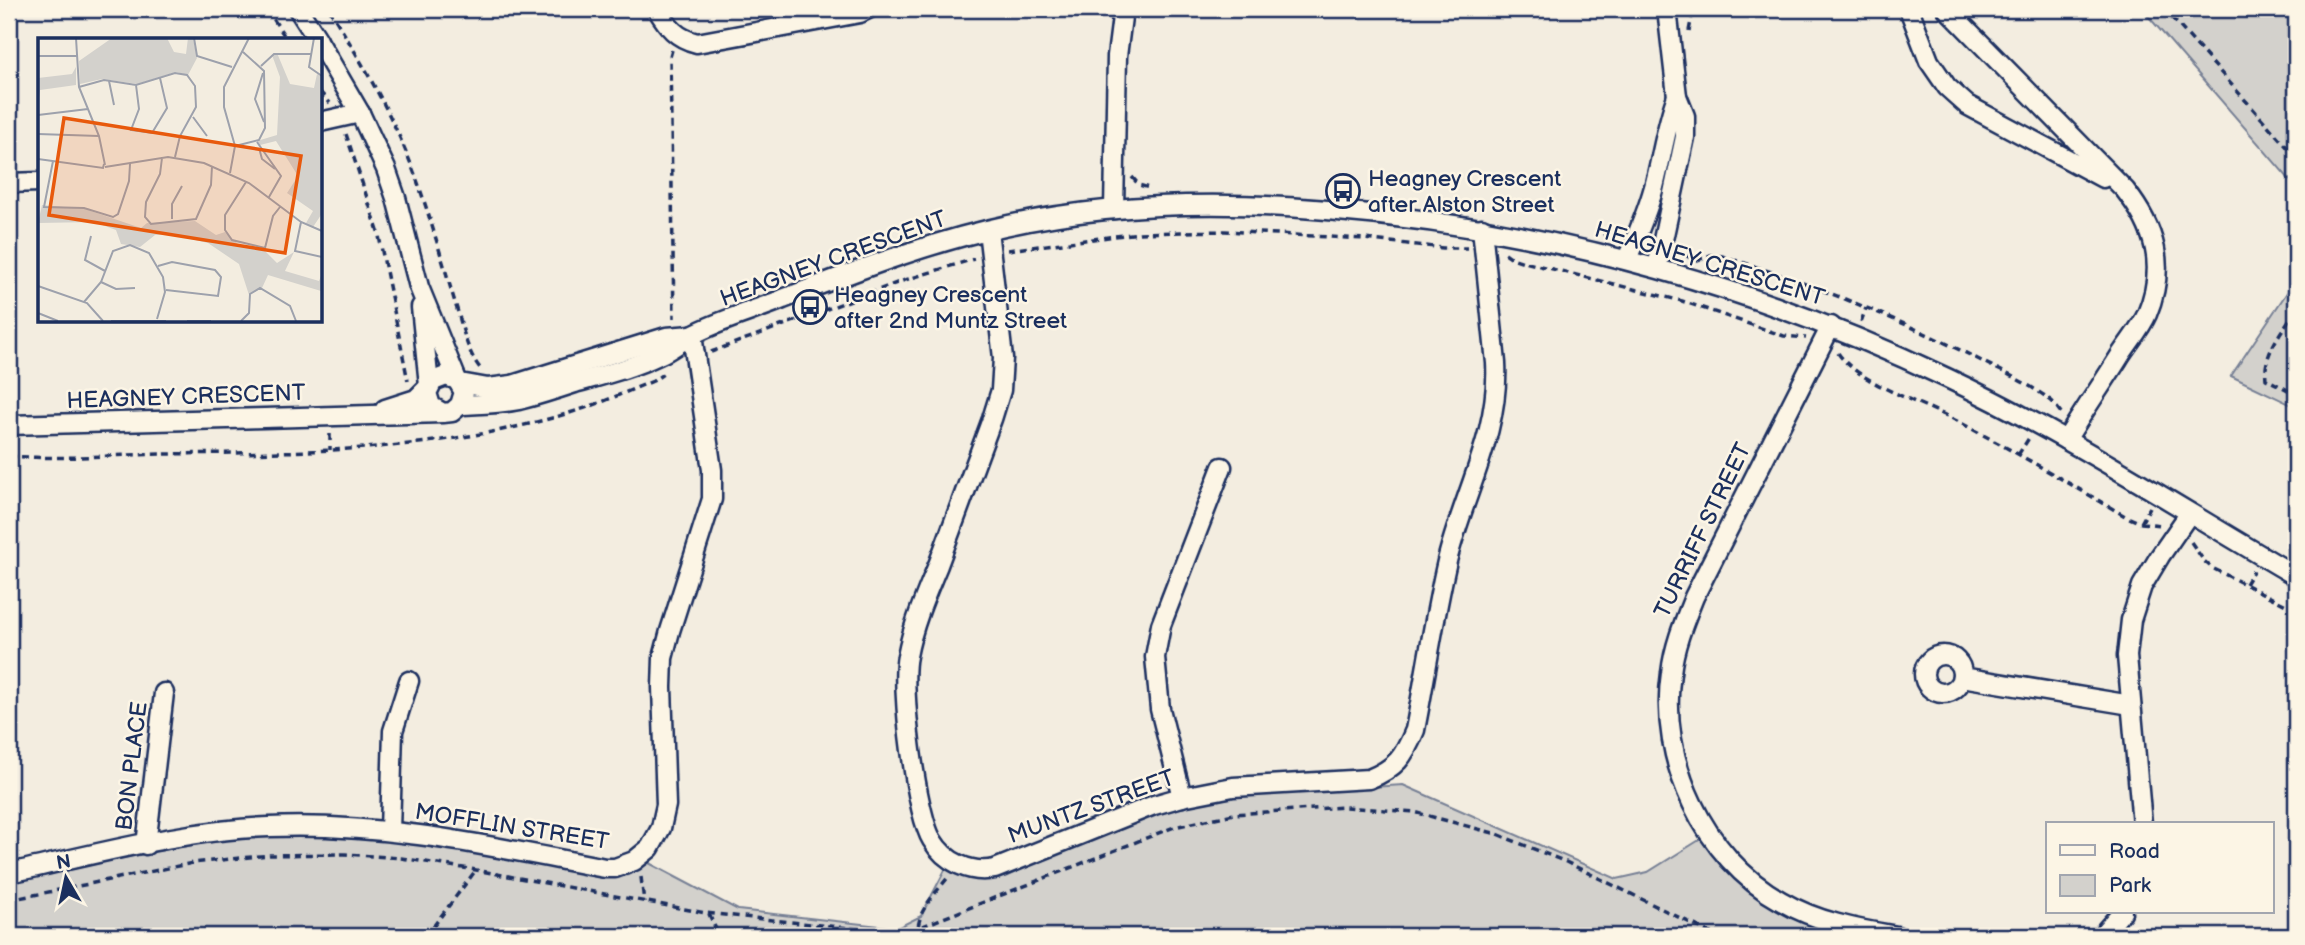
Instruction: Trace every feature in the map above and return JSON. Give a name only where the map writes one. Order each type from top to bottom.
[{"type":"street","points":[[298,9],[316,38]]},
{"type":"street","points":[[657,9],[670,30],[683,40],[697,43],[860,13],[868,9]]},
{"type":"street","points":[[1114,209],[1117,56],[1123,9]]},
{"type":"street","points":[[1909,9],[1929,61],[1947,87],[1968,105],[2124,190]]},
{"type":"street","points":[[1947,9],[2124,190],[2141,211],[2152,236],[2157,263],[2155,291],[2146,316],[2071,432]]},
{"type":"street","points":[[1657,268],[1685,137],[1685,116],[1676,96],[1670,10]]},
{"type":"street","points":[[322,47],[360,113],[386,169],[419,287],[464,392],[460,405],[452,412],[443,413],[431,406],[428,400],[429,386],[419,287]]},
{"type":"street","points":[[1627,260],[1654,187],[1667,136],[1669,116],[1676,96]]},
{"type":"street","points":[[322,122],[360,113]]},
{"type":"street","points":[[9,183],[38,182]]},
{"type":"street","name":"HEAGNEY CRESCENT","points":[[460,405],[514,393],[615,363],[654,358],[692,335],[902,254],[988,230],[1051,217],[1114,209],[1191,204],[1280,206],[1381,214],[1482,228],[1627,260],[1737,292],[1831,326],[2071,432],[2189,514],[2296,576]]},
{"type":"street","name":"MUNTZ STREET","points":[[955,862],[965,868],[985,871],[995,869],[1154,805],[1182,797],[1233,787],[1368,779],[1386,772],[1407,750],[1415,730],[1447,559],[1493,414],[1496,363],[1482,228]]},
{"type":"street","points":[[955,862],[947,858],[932,840],[923,818],[906,706],[905,673],[915,625],[1001,390],[1002,350],[988,230]]},
{"type":"street","name":"TURRIFF STREET","points":[[1831,326],[1694,597],[1679,634],[1670,674],[1672,739],[1682,780],[1700,818],[1736,866],[1780,901],[1813,917],[1846,927],[1898,936]]},
{"type":"street","name":"MOFFLIN STREET","points":[[9,873],[206,833],[267,827],[329,826],[390,831],[473,842],[605,868],[615,868],[634,861],[650,848],[661,828],[666,805],[663,658],[712,499],[712,470],[692,335]]},
{"type":"street","points":[[429,386],[439,377],[446,376],[459,382]]},
{"type":"street","name":"HEAGNEY CRESCENT","points":[[459,382],[514,393]]},
{"type":"street","name":"HEAGNEY CRESCENT","points":[[365,415],[416,399],[429,386]]},
{"type":"street","name":"HEAGNEY CRESCENT","points":[[9,425],[443,413]]},
{"type":"street","points":[[1182,797],[1160,709],[1155,657],[1161,625],[1222,467]]},
{"type":"street","points":[[2142,822],[2127,656],[2132,620],[2142,586],[2189,514]]},
{"type":"street","points":[[1962,677],[2131,705]]},
{"type":"street","points":[[390,831],[393,731],[409,681]]},
{"type":"street","name":"BON PLACE","points":[[146,845],[164,693]]},
{"type":"street","points":[[2101,936],[2120,914]]},
{"type":"path","points":[[267,9],[286,38]]},
{"type":"path","points":[[329,9],[388,110],[403,144],[424,200],[468,345],[482,371]]},
{"type":"path","points":[[1688,34],[1692,16],[1690,9]]},
{"type":"path","points":[[2164,9],[2296,157]]},
{"type":"path","points":[[674,324],[670,57],[677,35]]},
{"type":"path","points":[[322,94],[329,101],[345,130],[377,231],[409,384],[405,389]]},
{"type":"path","points":[[1129,172],[1139,185]]},
{"type":"path","points":[[1115,187],[1139,185],[1157,189]]},
{"type":"path","points":[[1600,235],[1615,234],[1623,228]]},
{"type":"path","points":[[9,456],[98,457],[330,451],[471,436],[580,410],[653,381],[676,363],[733,346],[905,280],[1003,249],[1017,250],[1080,239],[1139,233],[1225,231],[1364,239],[1443,248],[1484,248],[1505,253],[1524,262],[1682,301],[1784,336],[1806,338],[1835,349],[1845,364],[1860,375],[1958,421],[2124,516],[2141,523],[2164,524],[2190,538],[2204,561],[2212,568],[2296,610]]},
{"type":"path","points":[[1676,239],[1681,252],[1695,261],[1711,255],[1722,256],[1766,270],[1833,294],[1939,340],[2033,388],[2052,401],[2071,432]]},
{"type":"path","points":[[2296,310],[2264,364],[2266,379],[2296,394]]},
{"type":"path","points":[[9,900],[229,858],[270,855],[380,856],[475,870],[709,914],[897,933],[919,929],[1174,827],[1234,814],[1345,807],[1414,812],[1497,834],[1566,862],[1717,936]]},
{"type":"path","points":[[634,861],[642,882],[644,902]]},
{"type":"path","points":[[913,936],[919,929],[921,916],[943,886],[955,862]]},
{"type":"path","points":[[426,936],[475,870]]},
{"type":"path","points":[[709,914],[719,936]]},
{"type":"green space","points":[[2142,9],[2296,9],[2296,187]]},
{"type":"green space","points":[[2296,279],[2296,407],[2231,376]]},
{"type":"green space","points":[[1403,785],[1617,879],[1648,872],[1701,839],[1731,872],[1764,899],[1802,920],[1843,936],[9,936],[9,883],[179,847],[282,836],[406,842],[609,877],[628,875],[649,863],[738,910],[897,928],[921,916],[946,868],[980,879],[1005,877],[1105,832],[1160,812],[1245,795]]},
{"type":"place","name":"Heagney Crescent after Alston Street","points":[[1343,191]]},
{"type":"place","name":"Heagney Crescent after 2nd Muntz Street","points":[[810,307]]}]
